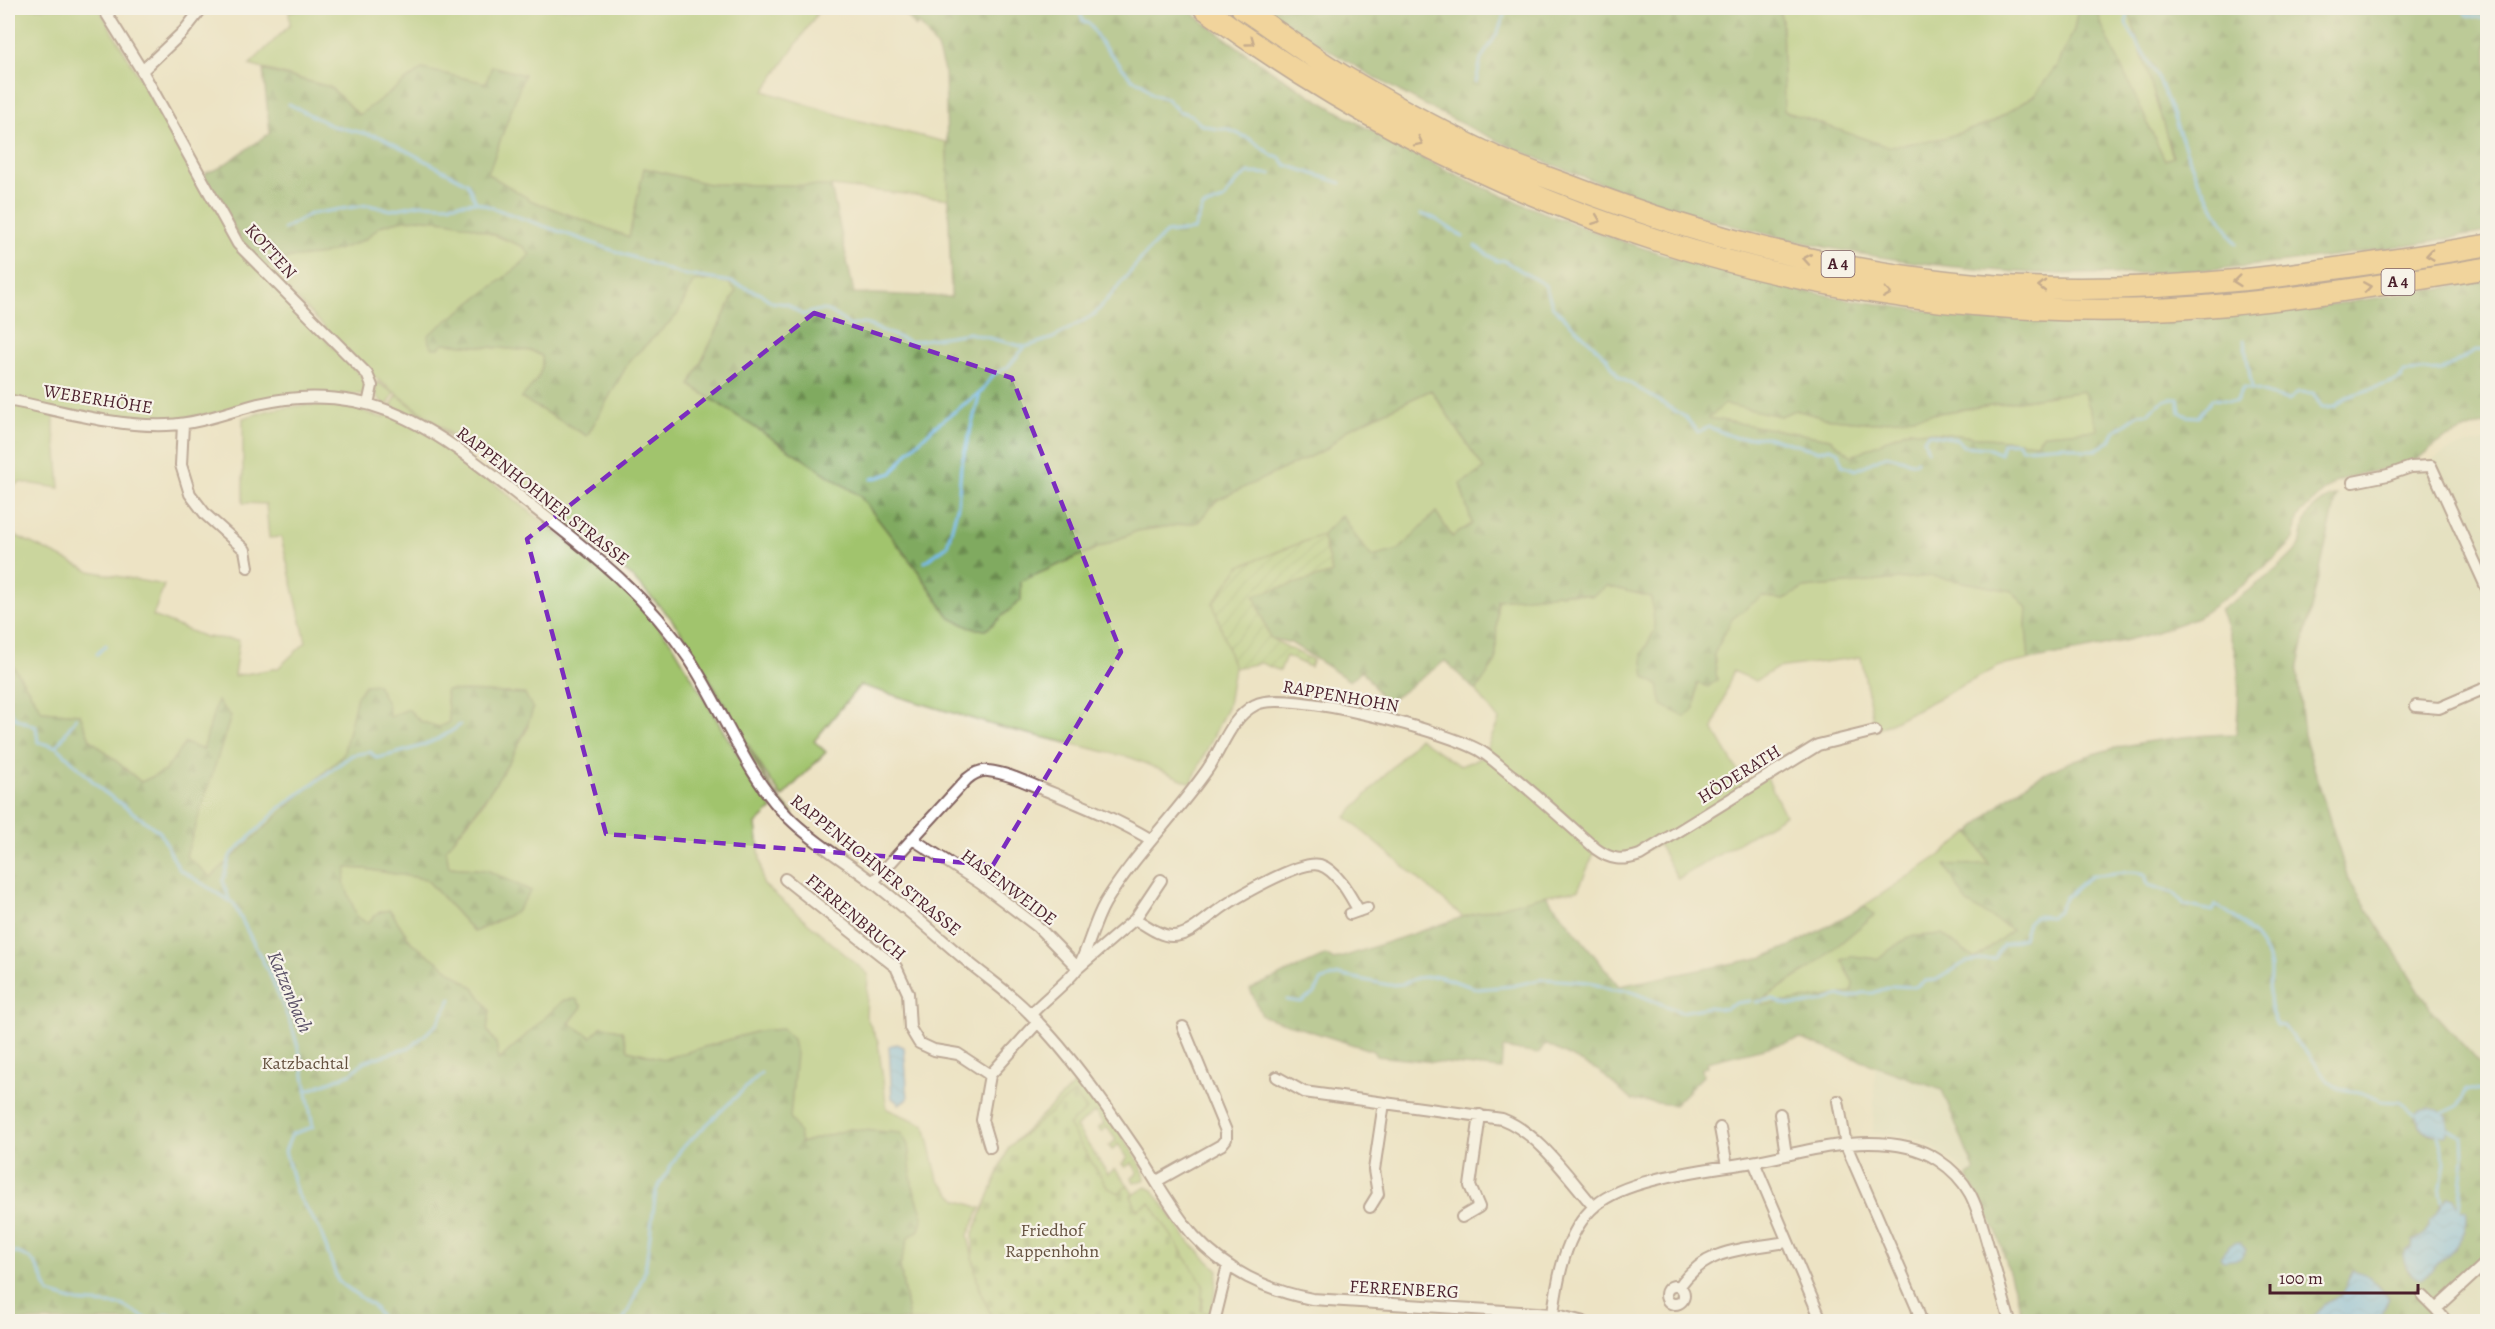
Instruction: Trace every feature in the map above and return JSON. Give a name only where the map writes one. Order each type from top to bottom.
[{"type":"highway","name":"A 4","points":[[1204,8],[1259,47],[1346,103],[1484,174],[1553,204],[1658,241],[1727,260],[1838,285],[1950,301],[2016,307],[2160,309],[2309,296],[2487,268]]},
{"type":"highway","name":"A 4","points":[[1242,8],[1354,83],[1492,156],[1647,216],[1789,255],[1876,271],[1997,286],[2114,288],[2222,283],[2317,273],[2487,245]]},
{"type":"street","name":"KOTTEN","points":[[103,8],[142,71],[238,244],[367,374],[372,386],[368,404]]},
{"type":"street","points":[[142,71],[184,31],[202,8]]},
{"type":"street","name":"WEBERHÖHE","points":[[8,400],[139,424],[183,424],[258,404],[298,398],[343,399],[368,404]]},
{"type":"street","name":"RAPPENHOHNER STRASSE","points":[[368,404],[404,417],[444,439],[626,583],[654,611],[692,663],[775,804],[793,822],[873,882],[1035,1018],[1105,1106],[1194,1236],[1228,1265]]},
{"type":"street","points":[[183,424],[181,465],[190,494],[206,515],[244,550],[248,567]]},
{"type":"street","points":[[2353,482],[2388,475],[2411,467],[2431,466],[2487,591]]},
{"type":"street","points":[[2416,706],[2439,708],[2487,687]]},
{"type":"street","name":"RAPPENHOHN","points":[[1078,968],[1104,905],[1150,839],[1198,782],[1217,755],[1237,719],[1256,704],[1276,700],[1330,708],[1416,727],[1469,744],[1512,776],[1596,849],[1606,856],[1627,860]]},
{"type":"street","name":"HÖDERATH","points":[[1627,860],[1640,855],[1818,745],[1875,731]]},
{"type":"street","points":[[873,882],[914,840],[972,774],[985,771],[1014,777],[1119,821],[1150,839]]},
{"type":"street","name":"HASENWEIDE","points":[[914,840],[980,883],[1038,927],[1078,968]]},
{"type":"street","points":[[1135,919],[1165,936],[1180,936],[1232,900],[1267,886],[1295,869],[1318,864],[1344,886],[1359,911]]},
{"type":"street","name":"FERRENBRUCH","points":[[785,879],[896,967],[908,993],[909,1028],[919,1043],[934,1050],[958,1054],[990,1075]]},
{"type":"street","name":"RAPPENHOHN","points":[[1035,1018],[1078,968],[1135,919],[1161,880]]},
{"type":"street","points":[[990,1147],[982,1120],[990,1075],[1035,1018]]},
{"type":"street","points":[[1157,1181],[1226,1139],[1226,1131],[1183,1027]]},
{"type":"street","points":[[1277,1077],[1304,1092],[1502,1119],[1522,1128],[1594,1207]]},
{"type":"street","points":[[1838,1101],[1846,1145],[1921,1322]]},
{"type":"street","points":[[1370,1208],[1378,1194],[1374,1170],[1384,1103]]},
{"type":"street","points":[[1780,1114],[1786,1155]]},
{"type":"street","points":[[1461,1217],[1479,1207],[1470,1186],[1480,1115]]},
{"type":"street","points":[[1720,1128],[1727,1166]]},
{"type":"street","points":[[1552,1318],[1567,1251],[1581,1221],[1594,1207],[1613,1193],[1642,1183],[1786,1155],[1846,1145],[1884,1144],[1924,1151],[1939,1160],[1964,1184],[1978,1207],[2010,1322]]},
{"type":"street","points":[[1754,1162],[1822,1322]]},
{"type":"street","points":[[1678,1287],[1702,1261],[1715,1256],[1787,1242]]},
{"type":"street","points":[[2436,1309],[2487,1261]]},
{"type":"street","points":[[1214,1322],[1228,1265]]},
{"type":"street","name":"FERRENBERG","points":[[1228,1265],[1278,1291],[1312,1299],[1584,1322]]},
{"type":"street","points":[[2423,1296],[2447,1322]]},
{"type":"highlighted area","points":[[814,313],[1012,378],[1121,652],[993,865],[606,834],[527,539]]},
{"type":"shaded area","points":[[2487,440],[2487,1071],[2433,1012],[2348,879],[2304,735],[2297,670],[2337,495],[2408,473],[2454,448]]},
{"type":"shaded area","points":[[1875,1066],[1942,1090],[1975,1173],[1967,1176],[1957,1165],[1924,1141],[1900,1134],[1873,1133]]},
{"type":"shaded area","points":[[2487,1252],[2487,1321],[2441,1321],[2429,1297],[2439,1298]]},
{"type":"green space","points":[[1162,6],[1184,8],[1269,69],[1342,114],[1408,151],[1510,199],[1619,240],[1694,264],[1849,299],[1928,311],[2007,318],[2086,321],[2165,320],[2286,310],[2487,281],[2487,426],[2484,423],[2444,439],[2412,463],[2334,482],[2301,513],[2297,520],[2294,540],[2242,586],[2198,617],[2151,634],[2091,649],[2029,660],[2027,608],[2012,591],[1932,576],[1804,588],[1783,600],[1762,596],[1732,619],[1714,654],[1717,680],[1708,687],[1697,683],[1695,708],[1685,717],[1662,705],[1658,685],[1645,677],[1642,654],[1655,630],[1651,597],[1607,586],[1592,596],[1568,593],[1497,600],[1496,661],[1476,691],[1445,661],[1386,704],[1362,670],[1350,681],[1291,643],[1270,638],[1254,595],[1332,573],[1322,535],[1342,515],[1372,557],[1399,550],[1436,512],[1452,537],[1472,524],[1460,484],[1484,469],[1431,390],[1348,429],[1326,449],[1217,500],[1198,522],[1137,531],[1021,581],[1021,600],[986,630],[971,628],[950,618],[918,571],[860,496],[690,385],[736,291],[729,283],[711,280],[693,282],[677,315],[630,360],[587,436],[521,398],[539,374],[542,356],[532,351],[443,343],[439,348],[433,348],[429,343],[428,335],[517,268],[530,255],[524,247],[455,222],[419,219],[383,225],[365,239],[338,250],[278,260],[265,267],[244,244],[205,179],[206,173],[219,168],[270,133],[263,70],[330,87],[359,115],[422,69],[486,83],[492,66],[524,75],[488,174],[532,201],[629,237],[644,168],[709,184],[831,186],[854,293],[951,297],[945,74],[937,48],[919,23],[916,27],[900,8]],"holes":[[[2083,391],[2098,430],[2044,434],[2036,443],[1908,430],[1852,456],[1830,439],[1708,418],[1725,404],[1780,416],[1796,410],[1824,418],[1873,423]]]},
{"type":"green space","points":[[8,8],[99,8],[170,130],[298,311],[363,378],[366,391],[363,394],[139,424],[54,410],[60,488],[20,482],[8,490]]},
{"type":"green space","points":[[319,8],[814,8],[817,14],[764,91],[852,119],[946,142],[950,199],[831,186],[709,184],[644,168],[629,237],[532,201],[488,174],[524,74],[486,83],[422,69],[359,115],[330,87],[249,65],[290,25],[289,11]]},
{"type":"green space","points":[[1265,8],[1778,8],[1782,20],[1784,111],[1888,147],[1944,138],[1991,123],[2035,95],[2058,64],[2074,30],[2078,8],[2097,8],[2102,26],[2165,160],[2173,157],[2128,8],[2487,8],[2487,232],[2281,263],[2156,273],[2038,273],[1920,263],[1803,243],[1689,213],[1577,174],[1468,127],[1364,71]]},
{"type":"green space","points":[[1778,8],[2078,8],[2074,30],[2058,64],[2035,95],[1991,123],[1944,138],[1888,147],[1784,111],[1782,20]]},
{"type":"green space","points":[[2097,8],[2128,8],[2173,157],[2165,160],[2102,26]]},
{"type":"green space","points":[[410,218],[461,222],[524,247],[530,255],[517,268],[429,335],[443,343],[532,351],[542,356],[539,374],[522,398],[587,436],[630,360],[677,315],[693,282],[711,280],[729,283],[736,291],[690,385],[860,496],[918,571],[950,618],[971,628],[986,630],[1021,600],[1021,581],[1137,531],[1198,522],[1217,500],[1326,449],[1348,429],[1431,390],[1484,469],[1472,524],[1452,537],[1436,512],[1399,550],[1372,557],[1342,515],[1322,535],[1240,566],[1213,603],[1234,668],[1228,705],[1191,783],[1132,758],[1003,728],[860,685],[814,741],[826,752],[782,797],[762,768],[686,639],[670,617],[630,575],[470,448],[373,376],[265,267],[270,263],[299,256],[323,254],[366,239],[380,226]]},
{"type":"green space","points":[[377,382],[394,393],[388,405],[377,396],[375,389]]},
{"type":"green space","points":[[2084,391],[2098,431],[2044,434],[2036,443],[1908,430],[1852,456],[1830,439],[1707,418],[1725,404],[1780,416],[1796,410],[1825,418],[1873,423]]},
{"type":"green space","points":[[397,395],[465,447],[425,421],[391,406]]},
{"type":"green space","name":"Katzbachtal","points":[[304,405],[351,408],[382,417],[387,414],[426,432],[583,554],[631,595],[672,643],[772,809],[756,824],[763,884],[868,974],[866,1016],[878,1042],[887,1109],[925,1125],[938,1180],[957,1200],[981,1208],[968,1235],[979,1289],[994,1321],[909,1321],[900,1266],[908,1238],[919,1230],[923,1217],[912,1184],[908,1145],[900,1133],[850,1129],[801,1143],[799,1133],[790,1118],[794,1069],[788,1081],[789,1095],[691,1179],[671,1213],[643,1289],[625,1321],[595,1321],[606,1311],[616,1291],[623,1284],[647,1229],[646,1195],[678,1151],[677,1118],[673,1106],[668,1060],[696,1056],[704,1051],[774,1030],[758,1031],[664,1059],[628,1050],[622,1031],[602,1026],[591,1038],[569,1024],[582,1006],[576,1000],[564,1000],[499,1061],[496,1043],[487,1030],[490,1011],[475,989],[411,942],[390,910],[380,912],[367,923],[357,917],[343,882],[347,868],[426,879],[474,932],[516,912],[531,891],[487,870],[449,867],[446,849],[481,806],[528,728],[528,724],[522,724],[460,733],[476,741],[480,748],[471,753],[447,746],[391,781],[361,767],[323,784],[302,800],[281,825],[240,859],[234,877],[241,901],[267,940],[293,963],[306,979],[352,1060],[415,1033],[443,978],[456,986],[471,1001],[430,1045],[372,1071],[331,1097],[322,1107],[313,1130],[308,1149],[308,1162],[331,1209],[397,1246],[463,1277],[502,1300],[509,1321],[315,1321],[341,1303],[334,1297],[283,1212],[274,1191],[266,1138],[267,1089],[256,1029],[243,991],[203,924],[137,863],[58,799],[8,766],[8,663],[31,709],[41,723],[67,723],[82,759],[103,773],[120,791],[135,796],[143,807],[192,834],[231,716],[217,702],[203,750],[185,743],[165,771],[141,782],[90,739],[80,714],[42,711],[8,658],[8,532],[90,571],[164,585],[153,616],[205,637],[239,640],[234,676],[278,668],[306,642],[281,537],[269,538],[266,504],[243,503],[243,418],[270,410]],"holes":[[[446,691],[510,693],[491,702],[467,698],[447,703]]]},
{"type":"green space","points":[[2337,495],[2297,670],[2304,735],[2348,879],[2433,1012],[2487,1071],[2487,1252],[2439,1299],[2429,1297],[2441,1321],[2377,1321],[2389,1298],[2376,1282],[2346,1287],[2340,1297],[2323,1306],[2310,1321],[2024,1321],[1997,1233],[1967,1176],[1975,1172],[1942,1090],[1801,1039],[1707,1062],[1708,1067],[1702,1068],[1703,1076],[1674,1105],[1631,1100],[1599,1071],[1545,1044],[1538,1054],[1503,1048],[1501,1069],[1376,1056],[1373,1051],[1262,1016],[1250,989],[1326,955],[1334,960],[1463,917],[1546,895],[1619,986],[1764,957],[1795,944],[1864,906],[1874,915],[1812,967],[1762,999],[1763,1005],[1852,993],[1853,983],[1842,960],[1853,956],[1877,959],[1908,937],[1942,934],[1975,959],[2012,930],[1967,903],[1945,865],[1989,864],[1970,832],[2004,800],[2029,782],[2084,757],[2144,742],[2236,734],[2239,699],[2238,670],[2232,642],[2220,610],[2295,552],[2300,544],[2304,524],[2310,512],[2332,496]],"holes":[[[2418,1123],[2449,1129],[2444,1135],[2433,1135]],[[2454,1198],[2465,1231],[2455,1247],[2427,1274],[2409,1273],[2404,1261],[2406,1250],[2412,1247],[2413,1241],[2424,1234],[2429,1221],[2436,1216],[2442,1201]]]},
{"type":"green space","points":[[1322,535],[1332,573],[1254,595],[1270,638],[1313,660],[1310,667],[1286,656],[1280,671],[1261,663],[1234,668],[1213,603],[1240,566]]},
{"type":"green space","points":[[1932,576],[2012,591],[2027,608],[2029,660],[2000,666],[1875,731],[1861,657],[1777,668],[1756,681],[1733,671],[1713,729],[1747,787],[1766,776],[1785,815],[1678,879],[1658,844],[1627,860],[1596,849],[1578,890],[1546,895],[1463,917],[1346,817],[1419,738],[1460,766],[1483,757],[1499,720],[1476,691],[1496,661],[1497,600],[1568,593],[1592,596],[1607,586],[1651,597],[1655,630],[1642,654],[1695,708],[1697,683],[1717,680],[1714,654],[1732,619],[1762,595],[1783,600],[1804,588]]},
{"type":"green space","name":"Katzbachtal","points":[[8,658],[42,711],[80,714],[90,739],[141,782],[165,771],[185,743],[203,750],[217,701],[231,716],[186,856],[211,877],[343,755],[357,696],[365,685],[377,684],[387,703],[390,717],[408,709],[420,721],[439,727],[449,722],[446,690],[525,694],[533,709],[517,747],[496,783],[446,849],[449,867],[487,870],[531,891],[516,912],[474,932],[426,879],[347,868],[344,882],[357,917],[367,923],[380,912],[390,910],[411,942],[475,989],[490,1011],[487,1030],[496,1043],[499,1060],[564,1000],[576,999],[582,1007],[569,1023],[591,1037],[602,1026],[622,1031],[628,1050],[664,1059],[758,1031],[782,1029],[793,1039],[796,1054],[790,1117],[799,1133],[801,1143],[850,1129],[901,1133],[908,1145],[912,1184],[923,1217],[919,1230],[908,1238],[900,1266],[909,1321],[8,1321]]},
{"type":"green space","points":[[699,664],[774,792],[793,814],[791,816],[778,798],[753,761],[696,665]]},
{"type":"green space","points":[[1970,832],[1989,864],[1946,865],[1968,903],[2013,930],[1975,959],[1942,934],[1908,937],[1877,959],[1853,956],[1842,960],[1853,983],[1853,993],[1763,1005],[1762,1000],[1812,967],[1873,916],[1864,906],[1939,856]]},
{"type":"green space","points":[[1079,1080],[1128,1144],[1142,1170],[1145,1179],[1134,1182],[1132,1178],[1138,1173],[1132,1163],[1125,1167],[1122,1164],[1128,1158],[1118,1144],[1112,1150],[1109,1146],[1116,1140],[1107,1127],[1101,1132],[1098,1128],[1104,1124],[1095,1112],[1076,1127],[1108,1174],[1115,1169],[1128,1185],[1119,1193],[1108,1188],[1067,1124],[1009,1147]]},
{"type":"green space","name":"Friedhof Rappenhohn","points":[[1074,1093],[1087,1110],[1068,1125],[1108,1188],[1119,1193],[1128,1185],[1133,1193],[1131,1196],[1137,1210],[1150,1203],[1203,1284],[1201,1311],[1211,1315],[1201,1322],[1070,1322],[1065,1315],[1043,1321],[994,1321],[979,1289],[973,1257],[973,1234],[1009,1147]]},
{"type":"green space","points":[[1146,1187],[1153,1190],[1190,1243],[1218,1270],[1211,1315],[1201,1311],[1203,1299],[1150,1203],[1137,1210],[1131,1196]]},
{"type":"water","points":[[897,1044],[904,1047],[908,1099],[899,1104],[892,1098],[889,1046]]},
{"type":"water","points":[[2429,1108],[2438,1110],[2447,1116],[2449,1129],[2445,1135],[2429,1133],[2419,1124],[2415,1114],[2418,1110]]},
{"type":"water","points":[[2449,1196],[2454,1198],[2459,1209],[2466,1210],[2465,1230],[2453,1249],[2421,1279],[2408,1270],[2403,1255],[2412,1247],[2413,1241],[2424,1234],[2429,1221]]},
{"type":"water","points":[[2241,1242],[2246,1250],[2240,1259],[2223,1261],[2220,1257],[2227,1249],[2234,1243]]},
{"type":"water","points":[[2353,1271],[2370,1277],[2389,1298],[2377,1321],[2310,1321],[2323,1306],[2340,1297]]},
{"type":"waterway","points":[[1078,8],[1083,21],[1089,24],[1102,44],[1132,79],[1142,83],[1152,94],[1166,98],[1178,111],[1191,115],[1200,124],[1216,129],[1227,129],[1250,139],[1273,156],[1280,158],[1286,165],[1341,183]]},
{"type":"waterway","points":[[1476,82],[1481,59],[1497,34],[1507,8]]},
{"type":"waterway","points":[[2129,8],[2126,24],[2159,79],[2197,179],[2236,244]]},
{"type":"waterway","points":[[2461,8],[2467,15],[2485,19],[2488,25]]},
{"type":"waterway","points":[[289,104],[332,126],[381,137],[467,183],[476,202],[680,274],[731,282],[761,294],[772,302],[787,304],[803,315],[818,310],[828,311],[850,326],[863,323],[910,342],[969,333],[1025,347],[1053,338],[1095,314],[1166,233],[1194,230],[1203,207],[1223,200],[1238,180],[1249,173],[1271,174]]},
{"type":"waterway","points":[[284,229],[310,214],[368,205],[391,210],[421,204],[445,205],[476,202]]},
{"type":"waterway","points":[[1421,214],[1434,218],[1463,237]]},
{"type":"waterway","points":[[1475,246],[1497,261],[1503,260],[1545,285],[1553,307],[1607,358],[1618,376],[1685,417],[1698,432],[1709,427],[1736,438],[1767,437],[1819,451],[1830,448],[1839,452],[1842,465],[1856,470],[1887,455],[1915,463],[1917,461]]},
{"type":"waterway","points":[[2244,340],[2252,388]]},
{"type":"waterway","points":[[925,562],[947,546],[958,505],[961,466],[980,393],[994,374],[1008,367],[1025,347]]},
{"type":"waterway","points":[[1928,451],[1924,439],[1928,434],[1957,439],[1963,446],[1988,448],[2000,454],[2003,443],[2017,442],[2022,448],[2065,445],[2083,450],[2096,450],[2110,441],[2115,431],[2139,414],[2148,413],[2169,399],[2178,398],[2180,412],[2187,416],[2198,417],[2212,399],[2236,401],[2243,388],[2255,389],[2289,400],[2298,392],[2313,393],[2322,408],[2335,407],[2347,397],[2401,379],[2404,372],[2442,370],[2476,350],[2488,351]]},
{"type":"waterway","points":[[872,479],[892,473],[909,451],[934,427],[978,394]]},
{"type":"waterway","points":[[97,654],[106,645]]},
{"type":"waterway","name":"Katzenbach","points":[[8,706],[15,718],[36,727],[38,742],[57,747],[103,791],[160,832],[179,869],[233,903],[271,977],[293,1030],[301,1058],[313,1127],[292,1134],[285,1151],[297,1194],[320,1230],[338,1281],[374,1307],[384,1322]]},
{"type":"waterway","name":"Katzenbach","points":[[57,746],[76,718]]},
{"type":"waterway","points":[[229,899],[223,881],[230,856],[280,808],[352,755],[370,752],[377,758],[399,753],[431,742],[460,725]]},
{"type":"waterway","points":[[1756,1002],[1773,999],[1779,1003],[1796,1005],[1824,1001],[1839,995],[1849,998],[1893,986],[1915,987],[1925,981],[1936,980],[1966,962],[1995,958],[2003,945],[2023,938],[2029,920],[2036,916],[2050,917],[2058,911],[2066,897],[2091,875],[2125,872],[2145,874],[2148,885],[2174,893],[2185,905],[2212,911],[2215,905],[2233,916],[2251,932],[2269,961],[2270,1004],[2277,1025],[2284,1026],[2311,1057],[2325,1078],[2339,1089],[2360,1092],[2381,1101],[2400,1102],[2415,1114]]},
{"type":"waterway","points":[[1287,1000],[1301,1002],[1315,993],[1322,980],[1339,975],[1389,985],[1403,984],[1416,978],[1438,976],[1478,989],[1512,986],[1543,979],[1588,982],[1612,990],[1627,990],[1681,1012],[1708,1007],[1725,1009],[1736,1003],[1750,1001]]},
{"type":"waterway","points":[[306,1091],[352,1073],[363,1062],[411,1047],[437,1024],[451,999]]},
{"type":"waterway","points":[[622,1322],[645,1271],[656,1191],[681,1149],[761,1073]]},
{"type":"waterway","points":[[2443,1113],[2458,1106],[2467,1089],[2488,1092]]},
{"type":"waterway","points":[[2449,1129],[2463,1137],[2464,1157],[2459,1209]]},
{"type":"waterway","points":[[2438,1135],[2445,1162],[2440,1193],[2442,1201]]},
{"type":"waterway","name":"Katzenbach","points":[[8,1251],[31,1259],[39,1270],[49,1293],[78,1302],[122,1305],[151,1321],[169,1314],[184,1322]]}]
